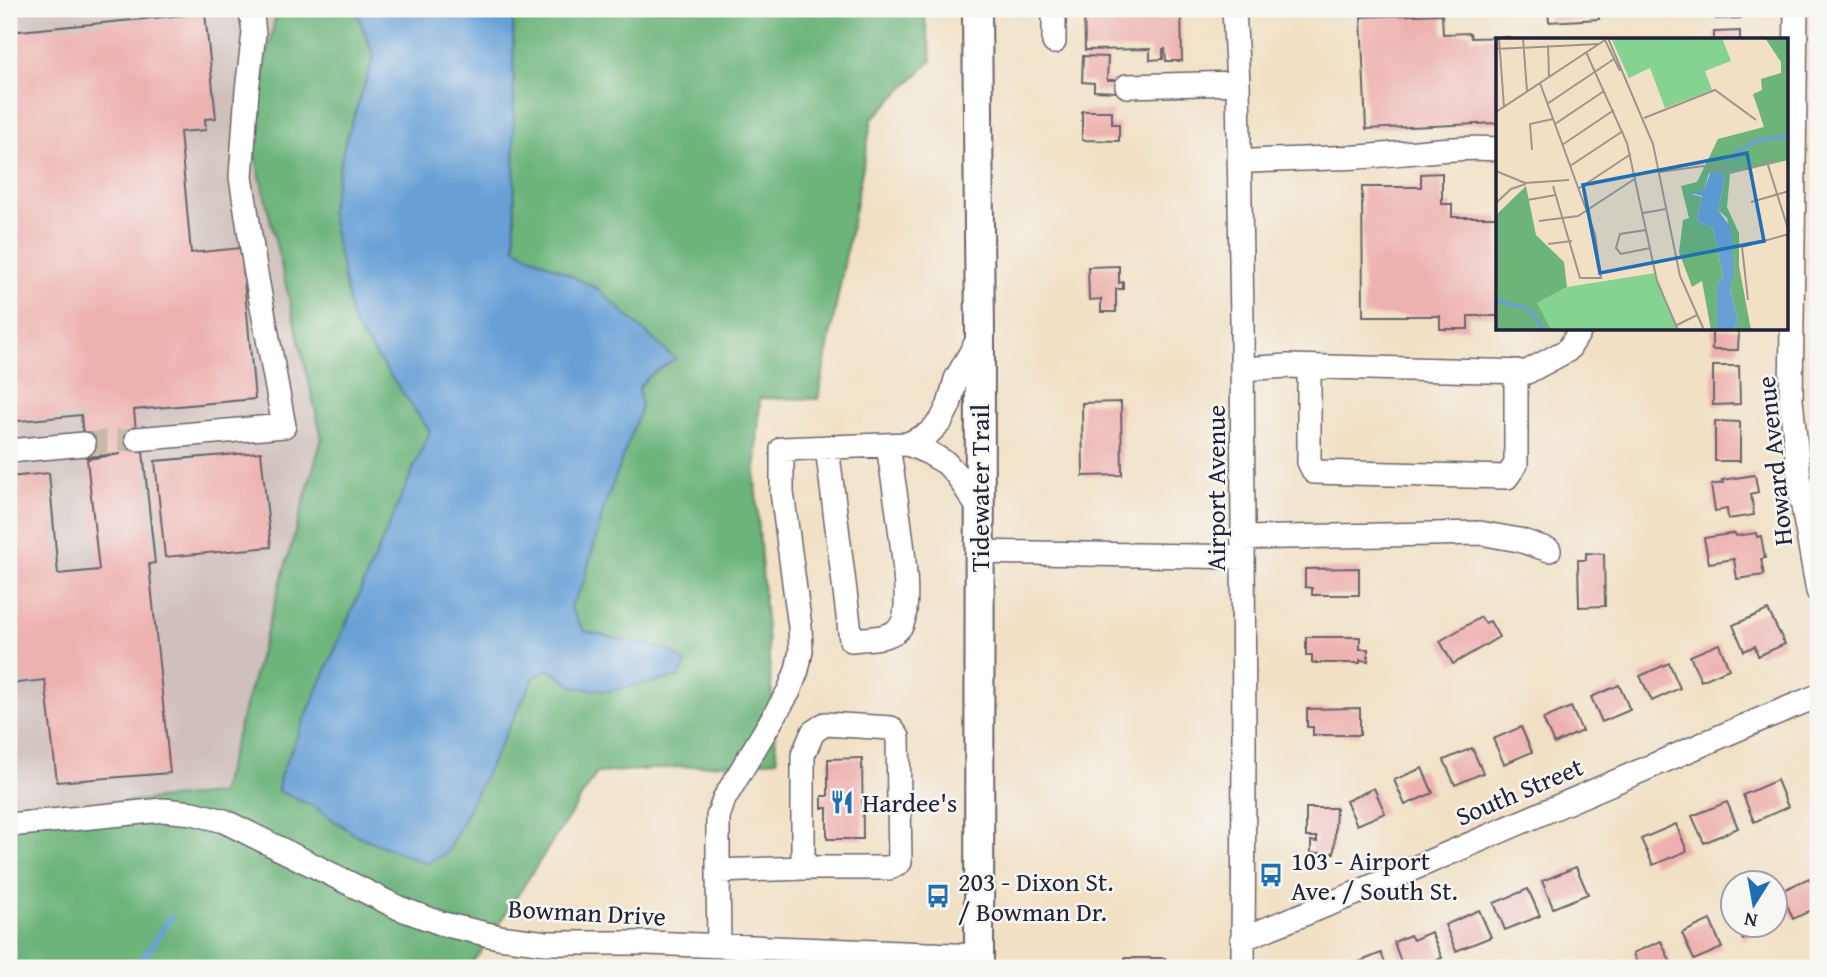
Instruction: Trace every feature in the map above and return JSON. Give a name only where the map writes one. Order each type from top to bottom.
[{"type":"main road","name":"Tidewater Trail","points":[[977,9],[980,337],[979,962]]},
{"type":"street","points":[[137,439],[284,426],[241,177],[254,33],[251,9]]},
{"type":"street","points":[[1054,9],[1054,42]]},
{"type":"street","name":"Airport Avenue","points":[[1234,9],[1238,83],[1243,369],[1243,968]]},
{"type":"street","name":"Howard Avenue","points":[[1797,9],[1791,400],[1801,496],[1818,591]]},
{"type":"street","points":[[1127,86],[1238,83]]},
{"type":"street","points":[[1239,162],[1496,149]]},
{"type":"street","points":[[1243,369],[1288,366],[1527,372],[1568,350],[1580,331]]},
{"type":"street","points":[[898,445],[928,434],[941,421],[956,380],[980,337]]},
{"type":"street","points":[[1309,367],[1308,462],[1314,472],[1507,477],[1516,464],[1516,372]]},
{"type":"street","points":[[9,451],[84,444]]},
{"type":"street","points":[[827,447],[851,640],[891,635],[901,625],[906,610],[898,445]]},
{"type":"street","points":[[719,945],[718,817],[724,799],[789,691],[801,651],[782,492],[782,449],[898,445],[929,453],[946,463],[957,475],[979,509]]},
{"type":"street","points":[[979,552],[1242,547],[1480,533],[1519,540],[1549,550]]},
{"type":"street","name":"South Street","points":[[1242,939],[1818,696]]},
{"type":"street","points":[[718,871],[889,868],[900,862],[898,737],[891,728],[825,724],[813,732],[803,755],[803,868]]},
{"type":"street","name":"Bowman Drive","points":[[9,825],[138,811],[194,813],[224,821],[387,902],[443,924],[499,937],[546,943],[719,945],[979,962]]},
{"type":"shaded area","points":[[9,9],[277,9],[251,138],[322,438],[220,795],[9,870]]},
{"type":"green space","points":[[277,9],[357,9],[374,56],[345,143],[353,323],[430,431],[280,776],[278,791],[313,806],[356,835],[447,851],[534,677],[549,669],[574,687],[671,651],[584,631],[570,607],[583,584],[605,505],[640,408],[639,387],[650,375],[598,289],[515,248],[513,9],[923,9],[932,60],[872,119],[818,399],[760,398],[755,480],[777,760],[597,773],[480,953],[467,968],[9,968],[9,811],[220,794],[322,438],[251,138]]},
{"type":"water","points":[[357,9],[513,9],[515,248],[598,289],[675,359],[650,375],[639,387],[641,408],[605,505],[583,584],[570,607],[584,631],[671,651],[686,664],[679,677],[608,691],[574,687],[549,669],[534,677],[447,852],[426,864],[356,835],[313,806],[278,791],[280,776],[430,431],[353,323],[330,211],[345,143],[374,56]]},
{"type":"building","points":[[1084,9],[1181,9],[1182,61],[1166,61],[1165,49],[1163,59],[1150,60],[1150,49],[1085,50]]},
{"type":"building","points":[[1548,9],[1598,9],[1599,19],[1549,22]]},
{"type":"building","points":[[1715,9],[1741,9],[1741,18],[1716,19]]},
{"type":"building","points":[[205,13],[216,118],[205,119],[206,130],[180,132],[191,253],[241,248],[255,399],[134,410],[138,452],[143,452],[155,563],[149,564],[170,773],[57,782],[45,680],[9,684],[9,477],[49,473],[58,574],[99,570],[87,459],[121,454],[85,457],[81,415],[9,422],[9,32]]},
{"type":"building","points":[[1442,14],[1443,34],[1470,33],[1471,38],[1509,37],[1496,38],[1496,123],[1366,129],[1361,17]]},
{"type":"building","points":[[1740,31],[1740,38],[1714,38],[1714,32]]},
{"type":"building","points":[[1083,56],[1108,57],[1107,80],[1118,80],[1118,92],[1094,91],[1094,83],[1082,82]]},
{"type":"building","points":[[1082,111],[1112,111],[1112,124],[1119,124],[1119,141],[1082,140]]},
{"type":"building","points":[[1442,173],[1442,204],[1452,204],[1452,217],[1496,217],[1496,316],[1468,316],[1468,329],[1440,329],[1440,316],[1363,316],[1362,187],[1421,187],[1421,174]]},
{"type":"building","points":[[1119,266],[1119,283],[1123,282],[1123,289],[1116,289],[1116,312],[1101,312],[1101,299],[1089,300],[1088,267]]},
{"type":"building","points":[[1712,331],[1739,331],[1738,350],[1712,350]]},
{"type":"building","points":[[1713,366],[1739,366],[1740,404],[1713,405]]},
{"type":"building","points":[[1121,402],[1122,475],[1083,476],[1082,403]]},
{"type":"building","points":[[1715,421],[1740,422],[1740,461],[1715,461]]},
{"type":"building","points":[[261,452],[271,547],[165,557],[155,461]]},
{"type":"building","points":[[1755,475],[1758,492],[1751,494],[1754,515],[1728,519],[1727,509],[1715,511],[1711,485],[1723,483],[1722,480]]},
{"type":"building","points":[[1735,533],[1736,536],[1756,533],[1757,537],[1761,536],[1765,558],[1761,559],[1764,575],[1737,579],[1734,559],[1709,563],[1704,538]]},
{"type":"building","points":[[1586,553],[1604,554],[1605,606],[1579,607],[1578,560],[1586,560]]},
{"type":"building","points":[[1359,568],[1359,595],[1312,595],[1312,588],[1305,587],[1305,569]]},
{"type":"building","points":[[1768,610],[1785,644],[1758,656],[1755,646],[1744,651],[1733,625]]},
{"type":"building","points":[[1481,617],[1485,623],[1490,621],[1499,637],[1453,664],[1440,641]]},
{"type":"building","points":[[1306,637],[1360,637],[1360,649],[1368,649],[1368,661],[1312,663],[1312,655],[1306,655]]},
{"type":"building","points":[[1719,644],[1729,669],[1701,681],[1690,656]]},
{"type":"building","points":[[1669,663],[1680,688],[1652,701],[1640,676]]},
{"type":"building","points":[[1619,685],[1630,710],[1602,722],[1591,697]]},
{"type":"building","points":[[1571,707],[1582,731],[1554,744],[1543,719]]},
{"type":"building","points":[[1360,708],[1360,735],[1313,735],[1313,727],[1307,727],[1307,709]]},
{"type":"building","points":[[1521,727],[1532,752],[1504,764],[1493,739]]},
{"type":"building","points":[[1472,748],[1483,773],[1455,785],[1444,760]]},
{"type":"building","name":"Hardee's","points":[[862,758],[863,839],[827,839],[827,808],[822,808],[822,796],[828,796],[828,759]]},
{"type":"building","points":[[1422,768],[1433,793],[1405,805],[1394,780]]},
{"type":"building","points":[[1777,780],[1788,807],[1754,822],[1743,795]]},
{"type":"building","points":[[1374,788],[1385,813],[1357,825],[1346,801]]},
{"type":"building","points":[[1727,802],[1738,828],[1704,843],[1692,816]]},
{"type":"building","points":[[1306,808],[1336,808],[1334,853],[1311,853],[1311,841],[1317,842],[1317,837],[1306,837]]},
{"type":"building","points":[[1676,824],[1687,851],[1653,865],[1641,839]]},
{"type":"building","points":[[1576,867],[1588,894],[1553,908],[1542,881]]},
{"type":"building","points":[[1809,878],[1818,899],[1818,907],[1793,919],[1788,907],[1788,888]]},
{"type":"building","points":[[1528,889],[1540,916],[1505,930],[1494,903]]},
{"type":"building","points":[[1479,910],[1491,937],[1456,951],[1445,925]]},
{"type":"building","points":[[1710,920],[1722,948],[1694,960],[1682,933]]},
{"type":"building","points":[[1431,932],[1442,958],[1428,964],[1430,968],[1403,968],[1394,942],[1410,935],[1413,940]]},
{"type":"building","points":[[1661,941],[1673,968],[1639,968],[1633,953]]},
{"type":"building","points":[[1381,953],[1387,968],[1344,968]]},
{"type":"building","points":[[1125,958],[1165,958],[1165,968],[1126,968]]},
{"type":"building","points":[[1612,962],[1615,968],[1599,968]]},
{"type":"waterway","points":[[137,968],[171,917]]},
{"type":"tunnel","points":[[84,444],[137,439]]},
{"type":"place","name":"Hardee's","points":[[842,802]]},
{"type":"place","name":"103 - Airport Ave. / South St.","points":[[1271,875]]},
{"type":"place","name":"203 - Dixon St. / Bowman Dr.","points":[[938,896]]}]
